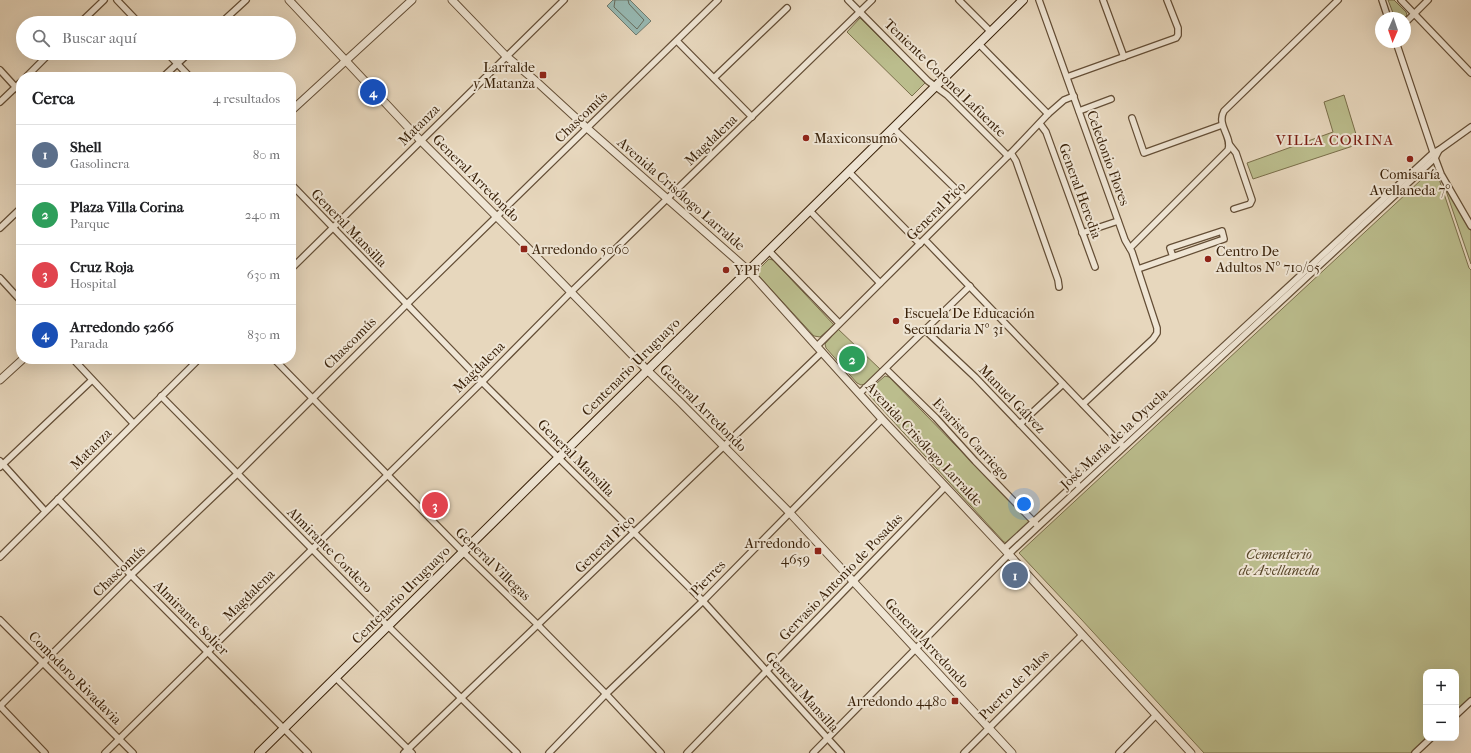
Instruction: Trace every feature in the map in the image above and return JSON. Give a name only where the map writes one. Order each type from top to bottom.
[{"type":"main road","name":"Centenario Uruguayo","points":[[259,753],[748,270],[894,129],[935,86],[1023,0]]},
{"type":"street","points":[[87,16],[104,0]]},
{"type":"street","points":[[118,0],[133,16]]},
{"type":"street","points":[[229,16],[246,0]]},
{"type":"street","name":"General Arredondo","points":[[289,0],[420,140],[789,512],[1012,753]]},
{"type":"street","points":[[296,107],[412,0]]},
{"type":"street","name":"Avenida Crisólogo Larralde","points":[[452,0],[506,56],[538,83],[667,200],[748,270],[882,419],[1007,552],[1191,753]]},
{"type":"street","name":"Matanza","points":[[296,264],[420,140],[564,0]]},
{"type":"street","name":"Chascomús","points":[[0,706],[131,575],[237,474],[407,304],[718,0]]},
{"type":"street","name":"Teniente Coronel Lafuente","points":[[848,0],[935,86],[947,95],[1016,161],[1058,280],[1059,288]]},
{"type":"street","name":"Magdalena","points":[[105,753],[387,476],[571,292],[872,0]]},
{"type":"street","points":[[959,0],[991,32]]},
{"type":"street","name":"Celedonio Flores","points":[[1039,0],[1118,221],[1138,269],[1156,323],[1157,333],[1153,339],[1084,404]]},
{"type":"street","points":[[1103,0],[1124,57]]},
{"type":"street","points":[[1067,77],[1173,40],[1178,35],[1178,28],[1167,0]]},
{"type":"street","points":[[1234,209],[1250,204],[1252,200],[1236,153],[1229,144],[1222,125],[1221,120],[1224,111],[1338,0]]},
{"type":"street","points":[[1382,0],[1386,12]]},
{"type":"street","points":[[1401,0],[1471,73]]},
{"type":"street","points":[[1411,17],[1428,0]]},
{"type":"street","points":[[714,78],[787,8]]},
{"type":"street","points":[[677,41],[752,117]]},
{"type":"street","points":[[979,44],[1048,114]]},
{"type":"street","points":[[1398,48],[1441,174],[1471,226]]},
{"type":"street","points":[[31,72],[43,60]]},
{"type":"street","points":[[173,60],[185,72]]},
{"type":"street","points":[[168,72],[181,60]]},
{"type":"street","points":[[0,70],[16,87],[0,102]]},
{"type":"street","name":"General Pico","points":[[408,752],[461,698],[724,447],[820,349],[839,324],[1010,155],[1048,114],[1064,100],[1074,96]]},
{"type":"street","points":[[1079,111],[1111,99]]},
{"type":"street","points":[[1132,118],[1144,153],[1222,125]]},
{"type":"street","name":"General Heredia","points":[[1040,124],[1046,132],[1095,267]]},
{"type":"street","name":"José María de la Oyuela","points":[[813,753],[1007,552],[1036,524],[1439,150],[1471,127]]},
{"type":"street","points":[[894,129],[965,198]]},
{"type":"street","points":[[1130,248],[1225,154],[1229,144]]},
{"type":"street","points":[[849,172],[920,244]]},
{"type":"street","name":"General Mansilla","points":[[296,189],[482,382],[703,601],[841,753]]},
{"type":"street","points":[[810,210],[880,284]]},
{"type":"street","points":[[0,228],[16,213]]},
{"type":"street","points":[[1082,233],[1118,221]]},
{"type":"street","points":[[1138,269],[1173,257],[1224,239],[1222,231],[1170,248],[1173,257]]},
{"type":"street","points":[[925,240],[1122,445]]},
{"type":"street","points":[[769,251],[839,324]]},
{"type":"street","points":[[0,278],[16,296]]},
{"type":"street","points":[[860,394],[970,286]]},
{"type":"street","name":"Manuel Gálvez","points":[[925,330],[1020,424],[1078,485]]},
{"type":"street","points":[[0,380],[18,364]]},
{"type":"street","points":[[78,364],[133,423]]},
{"type":"street","name":"Matanza","points":[[0,557],[194,364]]},
{"type":"street","name":"General Villegas","points":[[279,364],[387,476],[606,694],[661,753]]},
{"type":"street","name":"Evaristo Carriego","points":[[886,369],[936,418],[1036,524]]},
{"type":"street","points":[[45,511],[1,464],[92,380]]},
{"type":"street","points":[[1020,424],[1063,384]]},
{"type":"street","name":"Almirante Cordero","points":[[161,396],[388,626],[517,753]]},
{"type":"street","name":"Pierres","points":[[549,753],[606,694],[703,601],[882,419]]},
{"type":"street","name":"Gervasio Antonio de Posadas","points":[[687,753],[945,487]]},
{"type":"street","name":"Almirante Solier","points":[[58,499],[131,575],[308,753]]},
{"type":"street","name":"Comodoro Rivadavia","points":[[0,620],[133,753]]},
{"type":"street","name":"Puerto de Palos","points":[[964,753],[1082,635]]},
{"type":"street","points":[[336,678],[408,752]]},
{"type":"street","points":[[1459,712],[1471,701]]},
{"type":"street","points":[[0,706],[45,753]]},
{"type":"street","points":[[1119,753],[1156,715]]},
{"type":"street","points":[[1415,753],[1428,741]]},
{"type":"green space","points":[[1388,0],[1394,0],[1406,12],[1393,12]]},
{"type":"green space","points":[[860,18],[925,83],[912,96],[847,32]]},
{"type":"green space","points":[[1344,95],[1359,144],[1253,179],[1247,163],[1333,132],[1324,102]]},
{"type":"green space","name":"Cementerio de Avellaneda","points":[[1435,167],[1469,268],[1471,270],[1471,699],[1459,710],[1459,669],[1423,669],[1423,741],[1425,741],[1412,753],[1204,753],[1019,553]]},
{"type":"green space","points":[[1443,182],[1471,231],[1471,264]]},
{"type":"green space","points":[[769,259],[773,260],[834,325],[820,337],[814,336],[758,275],[758,270]]},
{"type":"green space","points":[[838,329],[880,369],[865,384],[861,385],[857,383],[826,348],[825,344]]},
{"type":"green space","points":[[885,376],[889,377],[1029,521],[1029,523],[1007,543],[1004,542],[870,396],[868,392],[869,390]]},
{"type":"water","points":[[613,0],[630,0],[651,21],[636,35],[607,6]]},
{"type":"place","name":"Larralde y Matanza","points":[[543,75]]},
{"type":"place","name":"Arredondo 5266","points":[[373,92]]},
{"type":"place","name":"Maxiconsumo","points":[[806,138]]},
{"type":"place","name":"Comisaría Avellaneda 7°","points":[[1410,159]]},
{"type":"place","name":"Arredondo 5060","points":[[524,249]]},
{"type":"place","name":"Centro De Adultos Nº 710/05","points":[[1208,259]]},
{"type":"place","name":"YPF","points":[[726,270]]},
{"type":"place","name":"Escuela De Educación Secundaria Nº 31","points":[[896,321]]},
{"type":"place","name":"Plaza Villa Corina","points":[[852,359]]},
{"type":"place","name":"Cruz Roja","points":[[435,505]]},
{"type":"place","name":"Arredondo 4659","points":[[818,551]]},
{"type":"place","name":"Shell","points":[[1015,575]]},
{"type":"place","name":"Arredondo 4480","points":[[955,701]]},
{"type":"district","name":"VILLA CORINA","points":[[1335,140]]}]
